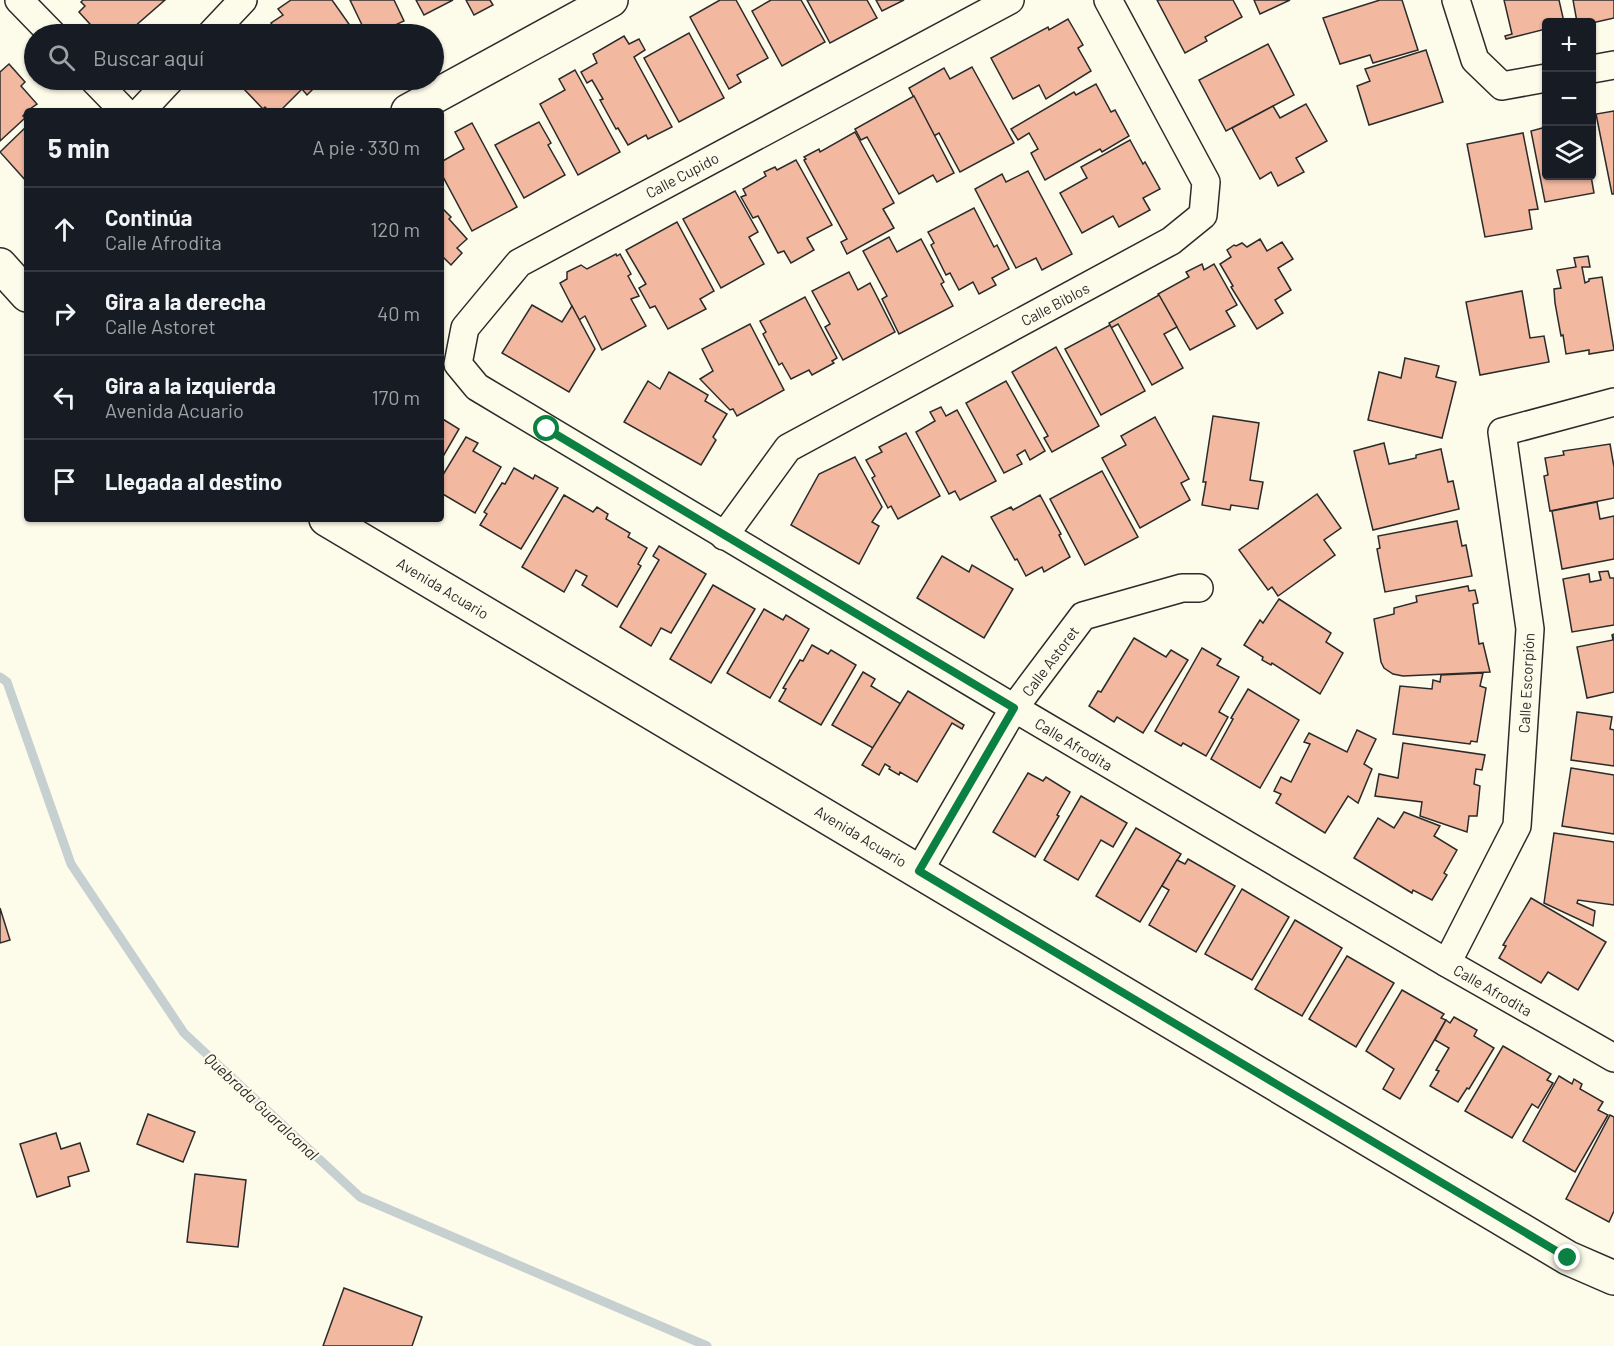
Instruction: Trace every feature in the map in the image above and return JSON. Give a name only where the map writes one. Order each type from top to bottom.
[{"type":"street","points":[[20,0],[43,24]]},
{"type":"street","points":[[220,24],[243,0]]},
{"type":"street","points":[[413,108],[611,0]]},
{"type":"street","name":"Calle Cupido","points":[[507,405],[477,387],[458,364],[465,328],[519,263],[1010,0]]},
{"type":"street","name":"Calle Biblos","points":[[724,536],[788,448],[1171,242],[1203,216],[1206,182],[1108,0]]},
{"type":"street","points":[[1456,0],[1475,60],[1502,86],[1542,79]]},
{"type":"street","points":[[1596,68],[1614,65]]},
{"type":"street","points":[[104,90],[121,108]]},
{"type":"street","points":[[144,108],[161,90]]},
{"type":"street","points":[[0,265],[24,292]]},
{"type":"street","name":"Calle Escorpión","points":[[1447,963],[1517,826],[1530,629],[1502,432],[1614,402]]},
{"type":"street","name":"Calle Afrodita","points":[[507,405],[1014,708],[1447,963],[1614,1058]]},
{"type":"street","name":"Avenida Acuario","points":[[331,522],[1568,1258],[1614,1278]]},
{"type":"street","name":"Calle Astoret","points":[[919,871],[1014,708],[1083,616],[1182,588],[1199,588]]},
{"type":"building","points":[[83,0],[165,0],[137,24],[90,24],[79,12],[85,6],[81,2]]},
{"type":"building","points":[[291,0],[332,0],[349,24],[272,24],[283,15],[278,9]]},
{"type":"building","points":[[350,0],[394,0],[404,21],[398,24],[362,24]]},
{"type":"building","points":[[416,0],[453,0],[424,15]]},
{"type":"building","points":[[466,0],[490,0],[493,5],[474,15]]},
{"type":"building","points":[[720,0],[736,0],[768,58],[737,75],[741,82],[729,89],[690,17]]},
{"type":"building","points":[[771,0],[801,0],[825,42],[782,66],[752,11]]},
{"type":"building","points":[[807,0],[867,0],[877,18],[830,43]]},
{"type":"building","points":[[876,0],[904,0],[882,11]]},
{"type":"building","points":[[1157,0],[1233,0],[1242,17],[1205,37],[1207,41],[1185,53]]},
{"type":"building","points":[[1254,0],[1290,0],[1260,14]]},
{"type":"building","points":[[1380,0],[1402,0],[1418,50],[1373,63],[1370,55],[1340,64],[1323,18]]},
{"type":"building","points":[[1504,0],[1559,0],[1563,18],[1542,18],[1542,30],[1506,39],[1505,36],[1512,34]]},
{"type":"building","points":[[1573,0],[1614,0],[1614,18],[1596,22],[1596,18],[1576,18]]},
{"type":"building","points":[[1068,19],[1083,45],[1078,48],[1091,71],[1046,99],[1039,85],[1013,99],[991,58],[1048,27],[1049,30]]},
{"type":"building","points":[[689,33],[724,98],[679,122],[644,58]]},
{"type":"building","points":[[624,36],[629,44],[639,39],[645,50],[634,57],[672,127],[648,139],[646,135],[628,145],[618,128],[616,129],[592,80],[587,83],[581,72],[597,63],[593,54]]},
{"type":"building","points":[[1268,44],[1294,95],[1226,131],[1199,80]]},
{"type":"building","points":[[1426,50],[1443,102],[1369,125],[1357,86],[1370,81],[1365,69]]},
{"type":"building","points":[[9,64],[24,81],[21,86],[37,104],[31,108],[24,108],[24,119],[0,141],[0,72]]},
{"type":"building","points":[[972,67],[1014,143],[960,172],[939,133],[934,136],[909,88],[944,68],[950,79]]},
{"type":"building","points":[[575,70],[620,152],[578,175],[540,104],[565,90],[559,79]]},
{"type":"building","points":[[1096,84],[1111,112],[1115,110],[1129,136],[1102,152],[1100,149],[1045,180],[1031,153],[1038,149],[1029,133],[1018,140],[1011,129],[1074,92],[1076,95]]},
{"type":"building","points":[[245,90],[301,90],[283,108],[262,108]]},
{"type":"building","points":[[303,90],[312,90],[307,95]]},
{"type":"building","points":[[914,96],[954,173],[937,182],[933,175],[899,194],[867,137],[861,140],[855,129]]},
{"type":"building","points":[[1306,104],[1327,141],[1296,158],[1304,172],[1278,186],[1271,172],[1260,179],[1232,128],[1273,106],[1280,118]]},
{"type":"building","points":[[1614,111],[1614,194],[1612,194],[1596,114]]},
{"type":"building","points":[[539,122],[551,143],[548,145],[565,175],[524,198],[495,145]]},
{"type":"building","points":[[472,123],[517,207],[472,231],[444,179],[444,160],[464,149],[455,132]]},
{"type":"building","points":[[1542,128],[1542,180],[1592,180],[1594,193],[1545,202],[1531,131]]},
{"type":"building","points":[[24,129],[24,179],[0,152]]},
{"type":"building","points":[[855,132],[894,203],[883,209],[894,228],[847,254],[841,242],[847,239],[804,157],[819,149],[820,152]]},
{"type":"building","points":[[1523,133],[1538,209],[1529,210],[1532,229],[1485,237],[1467,144]]},
{"type":"building","points":[[1130,140],[1160,189],[1143,198],[1150,210],[1119,227],[1113,216],[1082,233],[1060,193],[1087,178],[1081,167]]},
{"type":"building","points":[[796,160],[832,225],[807,238],[814,250],[791,263],[784,251],[778,253],[758,216],[753,218],[741,197],[746,195],[743,189],[766,176],[764,172],[775,167],[777,170]]},
{"type":"building","points":[[1028,171],[1072,254],[1042,270],[1036,258],[1016,268],[975,189],[1002,174],[1006,182]]},
{"type":"building","points":[[735,191],[758,232],[749,237],[764,264],[721,288],[683,219]]},
{"type":"building","points":[[974,208],[994,247],[997,245],[1009,269],[992,278],[996,285],[979,294],[973,282],[959,290],[950,273],[946,275],[931,245],[934,243],[928,232]]},
{"type":"building","points":[[444,210],[467,239],[457,248],[462,253],[451,265],[444,258]]},
{"type":"building","points":[[677,222],[714,291],[700,299],[706,309],[668,329],[655,306],[650,308],[639,288],[646,284],[626,250]]},
{"type":"building","points":[[889,237],[897,252],[921,239],[944,282],[941,284],[953,306],[899,334],[882,299],[887,296],[863,251]]},
{"type":"building","points":[[1260,239],[1267,251],[1282,242],[1293,259],[1278,268],[1291,290],[1275,300],[1283,313],[1257,329],[1231,287],[1233,286],[1220,264],[1231,257],[1227,250],[1234,245],[1242,243],[1247,247]]},
{"type":"building","points":[[616,254],[617,256],[620,254],[631,274],[628,276],[639,296],[631,299],[646,326],[602,350],[585,316],[579,320],[560,283],[567,279],[567,272],[581,265],[587,269]]},
{"type":"building","points":[[1588,256],[1590,267],[1582,267],[1585,283],[1589,279],[1602,277],[1614,350],[1589,354],[1589,350],[1566,354],[1555,303],[1554,289],[1561,288],[1557,270],[1576,267],[1574,258]]},
{"type":"building","points":[[1202,264],[1204,270],[1214,264],[1237,305],[1226,311],[1235,326],[1190,350],[1158,294],[1189,277],[1186,272]]},
{"type":"building","points":[[849,272],[858,290],[870,283],[895,332],[843,360],[825,327],[830,324],[812,291]]},
{"type":"building","points":[[1522,291],[1530,338],[1544,336],[1549,362],[1480,375],[1466,302]]},
{"type":"building","points":[[1159,295],[1177,327],[1164,334],[1183,368],[1152,385],[1118,324],[1111,328],[1109,323]]},
{"type":"building","points":[[805,297],[837,358],[832,361],[834,363],[812,375],[809,370],[791,379],[782,363],[779,365],[763,334],[766,332],[760,321]]},
{"type":"building","points":[[532,305],[562,322],[572,306],[595,349],[569,392],[502,353]]},
{"type":"building","points":[[750,324],[784,390],[737,416],[733,409],[730,410],[700,379],[713,371],[702,349]]},
{"type":"building","points":[[1110,325],[1145,391],[1101,415],[1065,349]]},
{"type":"building","points":[[1056,347],[1099,426],[1052,452],[1044,438],[1048,436],[1012,372]]},
{"type":"building","points":[[1405,358],[1439,366],[1436,377],[1456,382],[1442,438],[1368,420],[1379,372],[1401,378]]},
{"type":"building","points":[[669,372],[708,395],[705,401],[727,414],[713,437],[716,440],[701,465],[624,422],[648,381],[660,389]]},
{"type":"building","points":[[1006,381],[1045,451],[1030,460],[1025,450],[1017,455],[1022,464],[1004,473],[966,403]]},
{"type":"building","points":[[941,407],[946,416],[957,410],[996,481],[960,500],[955,491],[949,494],[916,432],[935,421],[930,412]]},
{"type":"building","points":[[1213,416],[1259,423],[1250,480],[1263,482],[1258,509],[1231,505],[1230,510],[1202,505],[1206,482],[1203,482]]},
{"type":"building","points":[[1155,417],[1189,479],[1181,483],[1190,500],[1140,528],[1102,458],[1126,445],[1121,436]]},
{"type":"building","points":[[444,420],[459,429],[444,455]]},
{"type":"building","points":[[906,433],[940,496],[898,519],[891,506],[888,508],[872,478],[875,476],[866,460],[882,452],[879,447]]},
{"type":"building","points":[[466,437],[478,443],[473,451],[501,467],[475,513],[444,495],[444,473]]},
{"type":"building","points":[[1384,443],[1389,464],[1441,449],[1448,482],[1453,481],[1459,509],[1373,530],[1354,451]]},
{"type":"building","points":[[1610,444],[1614,467],[1614,498],[1550,511],[1544,476],[1548,475],[1545,458],[1564,455],[1563,451]]},
{"type":"building","points":[[855,457],[882,507],[872,522],[879,526],[859,564],[791,525],[819,474]]},
{"type":"building","points":[[514,468],[533,479],[535,475],[558,488],[521,549],[480,525],[487,514],[484,512]]},
{"type":"building","points":[[1102,471],[1138,537],[1085,565],[1050,499]]},
{"type":"building","points":[[1317,494],[1341,528],[1324,540],[1335,555],[1278,596],[1272,587],[1268,590],[1239,550]]},
{"type":"building","points":[[564,495],[593,512],[597,507],[608,514],[606,519],[630,533],[628,537],[647,548],[638,564],[641,566],[617,607],[582,585],[587,576],[576,570],[564,592],[522,567]]},
{"type":"building","points":[[1040,495],[1061,534],[1059,535],[1070,557],[1044,572],[1042,567],[1026,576],[991,517],[1011,507],[1013,510]]},
{"type":"building","points":[[1597,502],[1600,519],[1614,516],[1614,559],[1562,569],[1552,511]]},
{"type":"building","points":[[1457,521],[1462,546],[1466,545],[1472,576],[1385,592],[1377,549],[1380,548],[1378,536]]},
{"type":"building","points":[[659,546],[706,574],[671,633],[661,628],[651,646],[620,627],[659,560],[653,556]]},
{"type":"building","points":[[942,556],[969,572],[972,565],[1013,589],[984,638],[917,598]]},
{"type":"building","points":[[1608,571],[1610,578],[1614,578],[1614,625],[1572,632],[1563,579],[1589,574],[1590,582],[1601,580],[1599,572]]},
{"type":"building","points":[[713,585],[755,609],[711,683],[670,659]]},
{"type":"building","points":[[1468,586],[1469,591],[1475,590],[1478,603],[1473,604],[1479,644],[1483,643],[1490,672],[1403,676],[1393,674],[1384,668],[1374,619],[1394,614],[1394,608],[1417,602],[1416,596]]},
{"type":"building","points":[[1279,599],[1331,633],[1326,642],[1343,653],[1320,694],[1272,663],[1271,665],[1262,660],[1263,657],[1244,645],[1260,620],[1263,623]]},
{"type":"building","points":[[764,609],[783,620],[786,615],[809,629],[770,698],[727,673]]},
{"type":"building","points":[[1614,634],[1614,692],[1587,698],[1577,647],[1613,640],[1612,635]]},
{"type":"building","points":[[1134,638],[1166,657],[1171,650],[1188,660],[1143,733],[1117,717],[1114,722],[1089,706],[1098,691],[1101,692]]},
{"type":"building","points":[[812,645],[828,654],[831,650],[856,665],[821,725],[779,701],[786,689],[783,688]]},
{"type":"building","points":[[1202,648],[1221,659],[1217,665],[1239,677],[1219,712],[1228,717],[1206,756],[1183,743],[1181,746],[1155,731]]},
{"type":"building","points":[[863,672],[875,679],[871,686],[901,704],[873,748],[832,725]]},
{"type":"building","points":[[1483,673],[1480,686],[1486,688],[1477,742],[1471,741],[1470,744],[1393,734],[1400,686],[1432,689],[1433,680],[1440,682],[1441,675]]},
{"type":"building","points":[[1248,689],[1299,720],[1260,788],[1211,759]]},
{"type":"building","points":[[908,691],[964,725],[962,729],[952,723],[917,782],[900,772],[899,775],[885,764],[879,775],[862,765]]},
{"type":"building","points":[[1577,712],[1612,717],[1610,729],[1614,730],[1614,766],[1571,760]]},
{"type":"building","points":[[1357,730],[1376,739],[1364,764],[1372,769],[1358,803],[1348,796],[1325,833],[1276,803],[1281,794],[1274,791],[1281,777],[1291,782],[1310,744],[1304,742],[1309,733],[1347,752]]},
{"type":"building","points":[[1403,743],[1485,755],[1482,770],[1476,769],[1474,784],[1480,786],[1477,816],[1469,816],[1467,832],[1420,816],[1422,802],[1375,796],[1379,774],[1398,778]]},
{"type":"building","points":[[1571,768],[1614,775],[1614,834],[1562,826]]},
{"type":"building","points":[[1028,773],[1043,781],[1046,777],[1070,792],[1035,857],[993,832]]},
{"type":"building","points":[[1081,796],[1127,823],[1113,847],[1101,840],[1078,880],[1044,860]]},
{"type":"building","points":[[1404,812],[1440,826],[1434,836],[1457,850],[1444,873],[1447,875],[1432,900],[1413,890],[1412,893],[1354,858],[1378,818],[1394,828]]},
{"type":"building","points":[[1136,828],[1181,854],[1140,922],[1096,896]]},
{"type":"building","points":[[1554,833],[1614,842],[1614,905],[1578,900],[1577,903],[1595,911],[1593,926],[1544,903]]},
{"type":"building","points":[[1188,859],[1235,886],[1196,952],[1149,925],[1169,890],[1162,886],[1177,860],[1185,864]]},
{"type":"building","points":[[1242,889],[1289,917],[1252,980],[1205,954]]},
{"type":"building","points":[[1531,898],[1606,942],[1578,990],[1548,972],[1541,983],[1499,958],[1506,946],[1503,945]]},
{"type":"building","points":[[0,908],[10,940],[0,943]]},
{"type":"building","points":[[1295,920],[1342,948],[1302,1016],[1255,989]]},
{"type":"building","points":[[1347,956],[1394,983],[1356,1047],[1309,1019]]},
{"type":"building","points":[[1402,990],[1444,1014],[1441,1018],[1446,1020],[1400,1099],[1383,1089],[1394,1069],[1366,1051]]},
{"type":"building","points":[[1454,1017],[1477,1030],[1474,1036],[1494,1048],[1469,1089],[1467,1088],[1458,1102],[1430,1086],[1449,1048],[1435,1040],[1446,1020],[1450,1023]]},
{"type":"building","points":[[1503,1046],[1551,1074],[1547,1080],[1553,1083],[1538,1108],[1532,1104],[1512,1138],[1465,1111]]},
{"type":"building","points":[[1559,1076],[1572,1084],[1574,1079],[1582,1084],[1580,1089],[1603,1102],[1598,1110],[1608,1115],[1575,1172],[1523,1141]]},
{"type":"building","points":[[148,1114],[195,1132],[183,1162],[137,1144]]},
{"type":"building","points":[[1610,1115],[1614,1117],[1614,1211],[1609,1222],[1566,1199]]},
{"type":"building","points":[[56,1133],[61,1149],[80,1143],[89,1171],[68,1177],[70,1186],[37,1197],[20,1144]]},
{"type":"building","points":[[195,1174],[246,1180],[238,1247],[187,1242]]},
{"type":"building","points":[[344,1288],[422,1317],[412,1346],[323,1346]]},
{"type":"waterway","name":"Quebrada Guaralcanal","points":[[0,677],[7,682],[71,864],[184,1033],[360,1197],[707,1346]]},
{"type":"route","points":[[547,429],[1014,708],[919,871],[1568,1258]]}]
